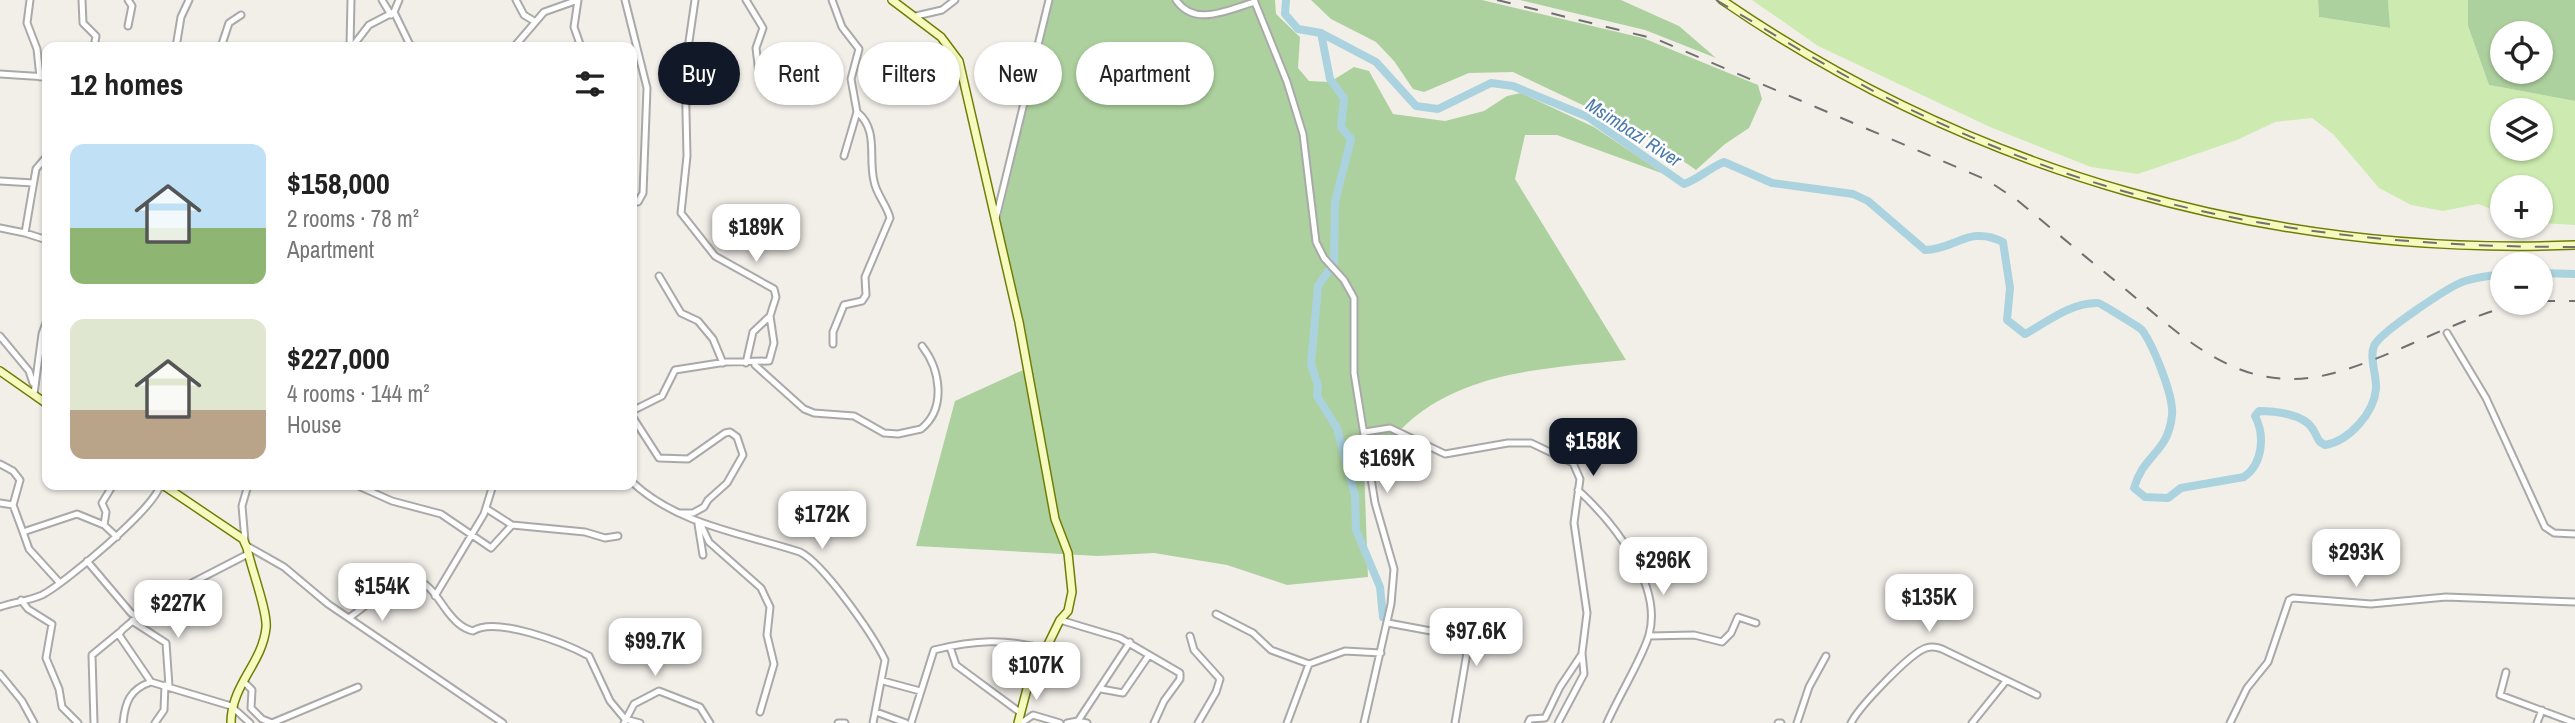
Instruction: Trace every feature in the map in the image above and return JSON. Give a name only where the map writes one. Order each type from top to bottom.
[{"type":"street","points":[[0,75],[40,77],[37,49],[27,23],[30,0]]},
{"type":"street","points":[[82,0],[83,23],[96,36],[95,42]]},
{"type":"street","points":[[128,0],[132,6],[128,26]]},
{"type":"street","points":[[177,42],[181,17],[189,0]]},
{"type":"street","points":[[351,0],[351,42]]},
{"type":"street","points":[[382,0],[393,13],[408,42]]},
{"type":"street","points":[[355,42],[369,25],[393,13],[399,0]]},
{"type":"street","points":[[516,0],[524,15],[534,21]]},
{"type":"street","points":[[518,42],[534,21],[549,10],[578,0],[574,27],[579,42]]},
{"type":"street","points":[[625,0],[635,42]]},
{"type":"street","points":[[637,410],[662,396],[675,370],[723,363],[765,362],[771,358],[774,343],[770,316],[776,297],[774,289],[715,256],[681,213],[687,156],[685,69],[695,0]]},
{"type":"street","points":[[746,0],[763,28],[758,42]]},
{"type":"street","points":[[832,0],[842,27],[859,49],[851,88],[858,111],[868,123],[873,146],[874,182],[890,218],[865,277],[866,295],[862,301],[844,305],[833,332],[833,344]]},
{"type":"street","points":[[892,0],[941,37],[959,61],[1021,332],[1055,519],[1068,553],[1072,592],[1068,611],[1060,620],[1028,685],[1020,723]]},
{"type":"street","points":[[916,16],[942,10],[955,0]]},
{"type":"street","points":[[996,224],[1049,0]]},
{"type":"street","points":[[1176,0],[1188,11],[1206,16],[1254,1],[1296,107],[1305,144],[1314,229],[1320,251],[1354,298],[1352,363],[1375,503],[1394,569],[1388,622],[1364,723]]},
{"type":"street","points":[[1722,0],[1823,64],[1913,111],[2030,161],[2142,197],[2246,221],[2352,238],[2462,246],[2575,245]]},
{"type":"street","points":[[222,42],[229,23],[240,15]]},
{"type":"street","points":[[637,49],[648,94],[643,193],[638,202]]},
{"type":"street","points":[[844,156],[858,111]]},
{"type":"street","points":[[26,233],[33,183],[37,165],[42,160]]},
{"type":"street","points":[[0,181],[33,183]]},
{"type":"street","points":[[0,228],[42,238]]},
{"type":"street","points":[[659,276],[681,313],[700,323],[713,339],[723,363]]},
{"type":"street","points":[[749,363],[753,332],[770,316]]},
{"type":"street","points":[[2447,333],[2486,398],[2544,527],[2554,533],[2575,534]]},
{"type":"street","points":[[0,336],[29,371],[34,390]]},
{"type":"street","points":[[749,363],[769,374],[804,410],[854,416],[884,433],[898,434],[925,426],[935,407],[937,371],[922,346]]},
{"type":"street","points":[[34,390],[42,347]]},
{"type":"street","points":[[0,371],[34,390],[42,399]]},
{"type":"street","points":[[637,421],[659,458],[687,460],[725,433],[730,432],[737,437],[743,457],[727,483],[708,499],[704,508],[693,513],[679,513]]},
{"type":"street","points":[[1365,432],[1390,428],[1445,454],[1508,443],[1535,444],[1573,463],[1580,479],[1574,523],[1587,613],[1582,653],[1583,679],[1558,723]]},
{"type":"street","points":[[0,464],[13,471],[20,480],[13,505],[29,549],[59,582]]},
{"type":"street","points":[[637,487],[646,495],[699,522],[800,552],[810,558],[853,611],[884,657],[883,681],[873,723]]},
{"type":"street","points":[[104,525],[106,512],[103,502],[110,490]]},
{"type":"street","points":[[0,607],[45,593],[117,537],[155,499],[159,490]]},
{"type":"street","points":[[168,490],[284,567],[349,618],[503,723]]},
{"type":"street","points":[[231,723],[231,706],[244,682],[267,625],[246,543],[242,506],[247,490]]},
{"type":"street","points":[[371,490],[391,500],[440,514],[471,536],[493,547],[512,525]]},
{"type":"street","points":[[435,596],[487,509],[492,490]]},
{"type":"street","points":[[1577,490],[1626,542],[1650,601],[1649,636],[1607,723]]},
{"type":"street","points":[[0,503],[13,505]]},
{"type":"street","points":[[487,509],[512,525],[577,531],[605,538],[618,536]]},
{"type":"street","points":[[23,532],[78,514],[104,525],[117,537]]},
{"type":"street","points":[[699,522],[703,555]]},
{"type":"street","points":[[699,522],[711,545],[761,588],[768,600],[771,617],[767,635],[774,664],[760,712]]},
{"type":"street","points":[[94,723],[92,655],[167,595],[248,554]]},
{"type":"street","points":[[87,561],[135,619],[166,643],[167,686],[164,710],[155,723]]},
{"type":"street","points":[[349,618],[410,580],[424,584],[456,622],[467,629],[482,625],[518,631],[550,639],[589,656],[609,699],[624,721],[640,723]]},
{"type":"street","points":[[2230,723],[2247,688],[2268,662],[2276,631],[2289,600],[2293,598],[2371,604],[2446,597],[2575,602]]},
{"type":"street","points":[[21,600],[52,624],[46,658],[59,689],[62,707],[78,723]]},
{"type":"street","points":[[1216,614],[1253,633],[1271,650],[1309,664],[1345,651],[1381,653]]},
{"type":"street","points":[[1649,636],[1686,634],[1722,642],[1731,634],[1738,617],[1756,622]]},
{"type":"street","points":[[1060,620],[1130,642],[1177,670],[1181,677],[1164,701],[1154,723]]},
{"type":"street","points":[[1388,622],[1431,631],[1507,624]]},
{"type":"street","points":[[1455,723],[1471,629]]},
{"type":"street","points":[[120,632],[124,645],[151,682],[231,706],[250,723]]},
{"type":"street","points":[[1190,636],[1194,650],[1220,679],[1198,723]]},
{"type":"street","points":[[876,712],[909,723],[932,652],[976,640],[1014,642],[1047,650]]},
{"type":"street","points":[[1078,720],[1130,642]]},
{"type":"street","points":[[950,647],[952,659],[962,671],[1021,713]]},
{"type":"street","points":[[1851,723],[1863,703],[1924,648],[1942,649],[2038,695]]},
{"type":"street","points":[[1528,723],[1530,719],[1545,718],[1564,679],[1582,653]]},
{"type":"street","points":[[1100,690],[1124,693],[1149,655]]},
{"type":"street","points":[[1797,723],[1810,687],[1826,656]]},
{"type":"street","points":[[1287,723],[1309,664]]},
{"type":"street","points":[[2507,672],[2500,695],[2575,723]]},
{"type":"street","points":[[0,674],[22,701],[34,723]]},
{"type":"street","points":[[883,681],[920,691]]},
{"type":"street","points":[[1972,723],[2006,681]]},
{"type":"street","points":[[123,723],[127,701],[132,692],[151,682]]},
{"type":"street","points":[[244,682],[252,690],[251,708],[262,719],[272,723],[358,687]]},
{"type":"street","points":[[624,721],[639,700],[662,691],[700,707],[710,723]]},
{"type":"street","points":[[2537,723],[2542,710]]},
{"type":"street","points":[[1020,723],[1036,715],[1060,723]]},
{"type":"street","points":[[1067,723],[1078,720],[1087,723]]},
{"type":"street","points":[[838,723],[845,723]]},
{"type":"green space","points":[[1052,0],[1275,0],[1276,14],[1300,37],[1298,68],[1309,81],[1330,82],[1354,67],[1369,71],[1393,114],[1445,121],[1484,111],[1507,96],[1521,93],[1594,127],[1664,174],[1557,135],[1525,135],[1515,179],[1626,360],[1541,369],[1485,381],[1434,403],[1411,420],[1364,466],[1368,577],[1287,585],[1227,565],[1154,553],[1098,556],[916,546],[955,401],[1032,366],[1000,220],[1027,105],[1062,105],[1062,42],[1042,42]]},
{"type":"green space","points":[[1311,0],[1482,0],[1643,38],[1758,85],[1762,99],[1749,128],[1725,144],[1696,170],[1646,135],[1513,72],[1469,73],[1424,92],[1413,89],[1394,61],[1376,42],[1331,19]]},
{"type":"green space","points":[[1520,0],[1621,0],[1679,26],[1716,58],[1645,30]]},
{"type":"green space","points":[[1752,0],[2318,0],[2319,17],[2389,28],[2388,0],[2468,0],[2468,26],[2489,85],[2575,101],[2575,225],[2553,224],[2553,175],[2490,175],[2490,208],[2478,204],[2443,211],[2411,205],[2379,188],[2333,134],[2312,118],[2275,122],[2237,140],[2138,174],[2091,167],[1990,127],[1818,46]]},
{"type":"green space","points":[[2318,0],[2388,0],[2390,28],[2319,17]]},
{"type":"green space","points":[[2468,0],[2575,0],[2575,101],[2489,85],[2468,26]]},
{"type":"waterway","name":"Msimbazi River","points":[[1286,0],[1285,14],[1298,29],[1321,33],[1376,62],[1416,106],[1438,109],[1491,83],[1513,86],[1588,117],[1684,184],[1724,162],[1772,183],[1853,194],[1868,201],[1925,250],[1981,236],[2003,242],[2010,288],[2007,320],[2025,334],[2069,309],[2098,303],[2142,330],[2147,337],[2166,384],[2172,415],[2166,438],[2138,476],[2134,488],[2145,497],[2168,498],[2181,488],[2244,477],[2255,465],[2260,449],[2260,432],[2255,416],[2259,411],[2302,419],[2325,445],[2343,438],[2359,424],[2371,407],[2376,389],[2373,351],[2379,340],[2416,310],[2457,284],[2490,276]]},
{"type":"waterway","points":[[1321,33],[1330,79],[1344,98],[1341,127],[1351,139],[1335,202],[1334,263],[1318,286],[1311,364],[1318,386],[1317,396],[1337,428],[1355,496],[1356,530],[1380,587],[1383,617]]},
{"type":"waterway","name":"Msimbazi River","points":[[2553,273],[2575,274]]},
{"type":"railway","points":[[1497,0],[1656,39],[1987,180],[2017,200],[2194,345],[2245,371],[2272,378],[2302,379],[2334,373],[2490,312]]},
{"type":"railway","points":[[1716,0],[1823,63],[1905,107],[2012,154],[2090,181],[2168,203],[2326,233],[2490,246],[2575,247]]},
{"type":"railway","points":[[2553,301],[2575,301]]}]
